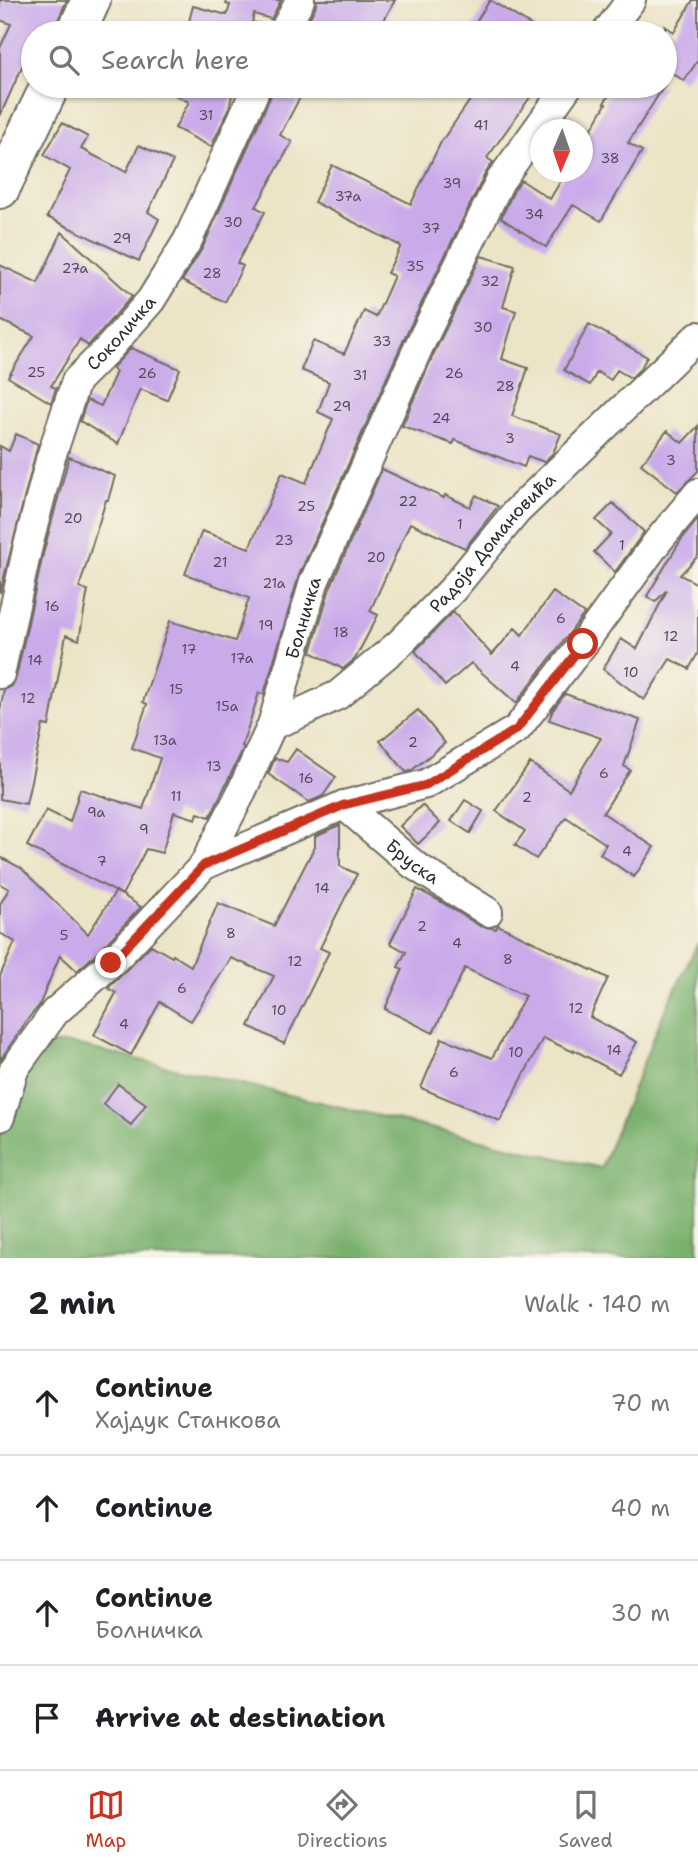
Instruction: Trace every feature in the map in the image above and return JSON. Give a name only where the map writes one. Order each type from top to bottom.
[{"type":"main road","points":[[81,21],[91,0]]},
{"type":"main road","points":[[0,189],[45,98]]},
{"type":"street","points":[[289,21],[300,0]]},
{"type":"street","points":[[616,21],[631,0]]},
{"type":"street","name":"Соколичка","points":[[0,674],[50,460],[76,381],[151,300],[188,240],[252,98]]},
{"type":"street","name":"Болничка","points":[[0,1117],[14,1069],[55,1012],[111,963],[204,865],[272,724],[314,582],[419,346],[500,181],[559,98]]},
{"type":"street","name":"Радоја Домановића","points":[[272,724],[338,695],[399,644],[452,590],[516,512],[698,336]]},
{"type":"street","points":[[204,865],[344,805],[426,785],[517,729],[583,644],[657,541],[698,493]]},
{"type":"street","name":"Бруска","points":[[344,805],[414,865],[488,912]]},
{"type":"green space","points":[[698,943],[698,1258],[0,1258],[0,1117],[31,1044],[72,1044],[601,1168],[661,1019]]},
{"type":"building","points":[[0,0],[67,0],[57,21],[21,21],[21,69],[0,116],[0,48],[11,24],[0,20]]},
{"type":"building","points":[[227,0],[281,0],[271,19],[254,14],[252,21],[189,21],[193,6],[227,15],[230,5],[226,4]]},
{"type":"building","points":[[317,0],[395,0],[384,21],[308,21]]},
{"type":"building","points":[[490,0],[524,21],[477,21]]},
{"type":"building","points":[[693,0],[698,0],[698,60],[684,81],[677,76],[677,27]]},
{"type":"building","points":[[181,98],[231,98],[211,147],[175,128],[189,102]]},
{"type":"building","points":[[270,98],[300,98],[280,135],[292,142],[256,207],[265,212],[237,263],[243,266],[225,302],[182,281],[203,247]]},
{"type":"building","points":[[472,98],[530,98],[487,158],[493,162],[404,339],[299,575],[264,694],[259,693],[242,746],[244,747],[210,817],[198,813],[196,819],[174,812],[162,853],[146,849],[122,895],[27,846],[46,810],[70,822],[80,789],[143,809],[160,758],[132,748],[147,704],[143,702],[170,621],[235,641],[249,598],[185,574],[202,531],[249,548],[282,473],[306,483],[333,419],[318,412],[329,382],[301,370],[313,341],[344,354],[364,311],[376,317],[394,276],[387,273],[401,246],[314,202],[332,165],[411,204],[441,142]]},
{"type":"building","points":[[607,98],[656,98],[628,143],[642,151],[601,221],[573,205],[546,247],[501,218],[521,180],[550,199],[560,182],[593,182],[593,127],[606,104],[604,103]]},
{"type":"building","points":[[62,123],[88,137],[81,149],[126,172],[139,145],[173,161],[148,212],[159,219],[139,261],[47,217],[70,170],[44,155]]},
{"type":"building","points":[[62,232],[132,296],[88,346],[80,339],[51,386],[56,388],[51,403],[8,377],[34,336],[0,320],[0,265],[38,283]]},
{"type":"building","points":[[481,256],[515,266],[503,307],[516,311],[502,359],[528,368],[512,416],[561,434],[553,453],[544,462],[528,456],[524,467],[455,440],[453,444],[402,426]]},
{"type":"building","points":[[589,324],[647,357],[631,378],[617,370],[611,380],[597,372],[590,385],[564,370]]},
{"type":"building","points":[[131,348],[180,369],[167,400],[140,389],[118,444],[80,421],[87,400],[101,406],[116,372],[112,368]]},
{"type":"building","points":[[698,426],[698,471],[677,492],[641,464],[667,431],[682,443]]},
{"type":"building","points":[[16,434],[38,444],[0,593],[0,446],[9,451]]},
{"type":"building","points":[[69,457],[115,476],[79,588],[88,590],[79,640],[66,635],[49,726],[43,725],[26,804],[0,799],[0,710],[4,690],[12,686],[16,678],[43,554]]},
{"type":"building","points":[[382,469],[470,507],[476,495],[498,506],[465,548],[410,523],[370,611],[378,615],[355,659],[343,669],[311,652],[330,588]]},
{"type":"building","points":[[613,503],[644,532],[615,572],[594,552],[611,534],[596,520]]},
{"type":"building","points":[[698,519],[698,556],[680,575],[698,584],[698,653],[689,669],[670,659],[644,700],[603,669],[621,639],[637,649],[667,590],[655,602],[647,596],[681,540]]},
{"type":"building","points":[[553,592],[584,614],[516,703],[471,663],[445,686],[415,651],[453,612],[492,655],[515,628],[522,635]]},
{"type":"building","points":[[565,694],[640,720],[624,766],[630,770],[603,813],[654,847],[634,877],[600,854],[606,844],[566,817],[536,859],[515,845],[525,831],[496,811],[530,763],[569,790],[601,738],[549,720]]},
{"type":"building","points":[[418,710],[445,743],[411,771],[406,772],[380,741]]},
{"type":"building","points":[[296,749],[336,777],[323,796],[309,802],[268,774],[275,758],[287,762]]},
{"type":"building","points":[[465,800],[483,811],[470,833],[451,821]]},
{"type":"building","points":[[422,805],[440,823],[418,844],[400,826]]},
{"type":"building","points":[[340,825],[340,866],[357,874],[320,948],[329,952],[284,1044],[249,1026],[274,976],[231,958],[191,1021],[160,1002],[131,1055],[94,1035],[116,993],[108,988],[151,945],[191,966],[218,903],[274,926],[315,846],[315,836]]},
{"type":"building","points":[[0,857],[21,868],[88,934],[116,891],[141,907],[77,971],[60,955],[39,1006],[0,1060],[0,976],[15,942],[0,933],[0,904],[9,889],[0,884]]},
{"type":"building","points":[[417,889],[480,926],[496,929],[498,925],[608,978],[590,1017],[637,1042],[619,1074],[574,1050],[543,1038],[500,1121],[421,1088],[442,1038],[492,1058],[525,996],[465,968],[433,1033],[385,1009],[403,969],[398,967],[406,952],[390,943]]},
{"type":"building","points":[[118,1084],[146,1104],[131,1125],[103,1104]]},
{"type":"route","points":[[111,963],[204,865],[344,805],[426,785],[517,729],[583,644]]}]
